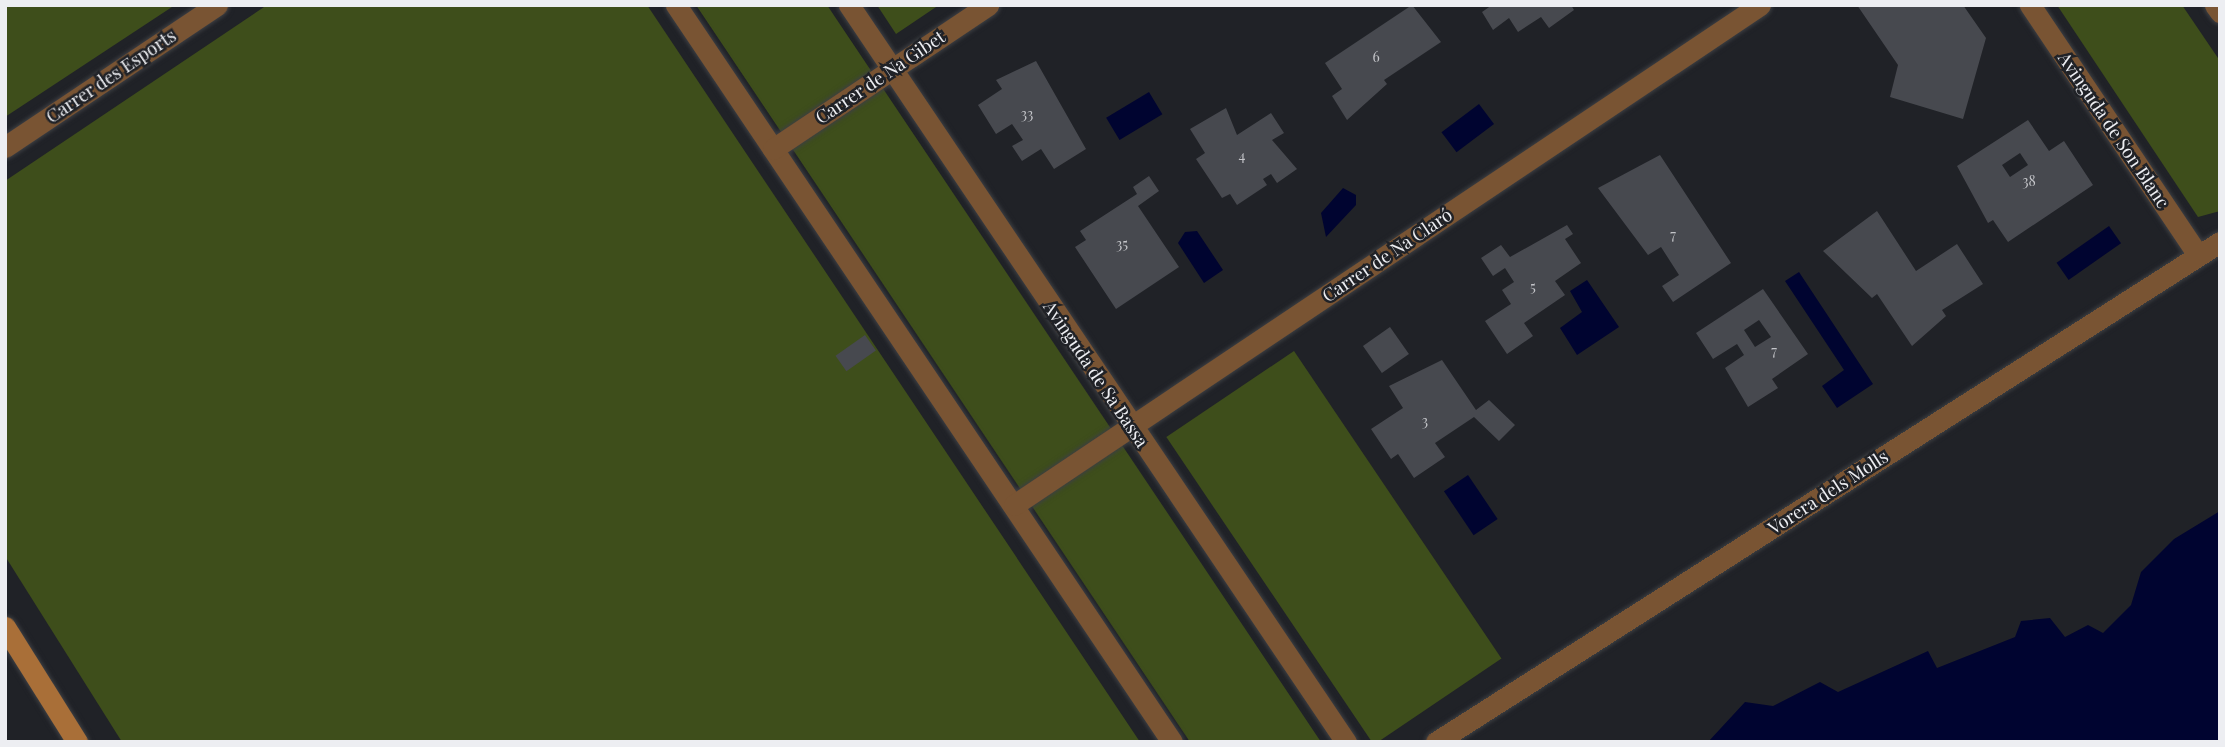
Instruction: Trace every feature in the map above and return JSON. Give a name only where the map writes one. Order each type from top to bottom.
[{"type":"street","name":"Carrer des Esports","points":[[5,147],[216,5]]},
{"type":"street","points":[[676,5],[1172,742]]},
{"type":"street","name":"Avinguda de Sa Bassa","points":[[849,5],[1131,427],[1346,742]]},
{"type":"street","name":"Carrer de Na Gibet","points":[[773,149],[988,5]]},
{"type":"street","name":"Carrer de Na Claró","points":[[1014,505],[1760,5]]},
{"type":"street","name":"Avinguda de Son Blanc","points":[[2030,5],[2198,255]]},
{"type":"street","points":[[2215,5],[2220,12]]},
{"type":"street","name":"Vorera dels Molls","points":[[1436,742],[2220,242]]},
{"type":"street","points":[[5,627],[77,742]]},
{"type":"green space","points":[[5,5],[175,5],[5,117]]},
{"type":"green space","points":[[267,5],[647,5],[1140,742],[122,742],[5,556],[5,181]]},
{"type":"green space","points":[[696,5],[827,5],[1321,742],[1190,742]]},
{"type":"green space","points":[[877,5],[939,5],[896,34]]},
{"type":"green space","points":[[2057,5],[2182,5],[2220,61],[2220,211],[2198,217]]},
{"type":"green space","points":[[1294,351],[1501,659],[1378,742],[1372,742],[1166,437]]},
{"type":"water","points":[[1149,92],[1162,114],[1120,140],[1106,118]]},
{"type":"water","points":[[1479,104],[1494,124],[1457,152],[1441,132]]},
{"type":"water","points":[[1343,188],[1356,195],[1356,205],[1326,237],[1321,213]]},
{"type":"water","points":[[2109,226],[2121,243],[2069,280],[2057,263]]},
{"type":"water","points":[[1197,231],[1223,270],[1204,283],[1178,243],[1185,232]]},
{"type":"water","points":[[1799,272],[1873,384],[1837,408],[1822,386],[1844,370],[1785,281]]},
{"type":"water","points":[[1587,280],[1619,327],[1577,355],[1560,328],[1582,312],[1570,291]]},
{"type":"water","points":[[1468,475],[1498,519],[1474,535],[1444,491]]},
{"type":"water","points":[[2220,511],[2220,742],[1708,742],[1745,702],[1773,706],[1820,682],[1838,692],[1928,651],[1937,668],[2015,637],[2021,621],[2050,618],[2065,637],[2088,625],[2103,633],[2131,605],[2141,572],[2174,539]]},
{"type":"building","points":[[1412,5],[1441,42],[1384,80],[1387,84],[1347,120],[1332,96],[1342,89],[1325,63]]},
{"type":"building","points":[[1492,5],[1571,5],[1574,10],[1549,28],[1541,17],[1518,32],[1509,18],[1493,30],[1482,12]]},
{"type":"building","points":[[1857,5],[1963,5],[1986,38],[1963,119],[1890,97],[1898,65]]},
{"type":"building","points":[[1036,61],[1086,149],[1054,169],[1041,149],[1022,161],[1012,146],[1023,140],[1012,124],[996,134],[978,105],[1002,89],[996,80]]},
{"type":"building","points":[[1226,108],[1237,135],[1271,113],[1284,133],[1272,140],[1297,169],[1277,183],[1271,174],[1263,179],[1267,185],[1237,205],[1230,194],[1222,198],[1196,159],[1205,153],[1190,129]]},
{"type":"building","points":[[2028,120],[2049,151],[2064,141],[2093,185],[2008,242],[1993,220],[1988,223],[1957,166]],"holes":[[[2020,153],[2028,165],[2010,177],[2002,165]]]},
{"type":"building","points":[[1660,155],[1731,263],[1673,302],[1662,286],[1679,275],[1661,247],[1648,255],[1598,188]]},
{"type":"building","points":[[1149,176],[1159,191],[1138,206],[1179,267],[1116,309],[1075,247],[1086,240],[1080,231],[1137,194],[1133,187]]},
{"type":"building","points":[[1877,211],[1916,271],[1957,244],[1983,284],[1942,310],[1946,316],[1912,346],[1877,294],[1872,298],[1823,251]]},
{"type":"building","points":[[1567,225],[1573,234],[1565,239],[1581,263],[1555,281],[1565,295],[1524,323],[1533,336],[1507,354],[1485,321],[1511,304],[1502,290],[1514,282],[1505,268],[1493,276],[1481,258],[1501,245],[1510,257]]},
{"type":"building","points":[[1763,289],[1808,354],[1772,379],[1778,388],[1748,407],[1725,368],[1744,355],[1737,344],[1713,359],[1696,333]],"holes":[[[1759,320],[1771,337],[1755,347],[1744,330]]]},
{"type":"building","points":[[1390,327],[1409,354],[1382,373],[1363,346]]},
{"type":"building","points":[[865,335],[876,351],[846,371],[836,356]]},
{"type":"building","points":[[1442,360],[1476,410],[1489,400],[1515,425],[1499,441],[1474,417],[1435,443],[1445,457],[1414,478],[1398,454],[1391,459],[1371,429],[1403,408],[1389,386]]}]
